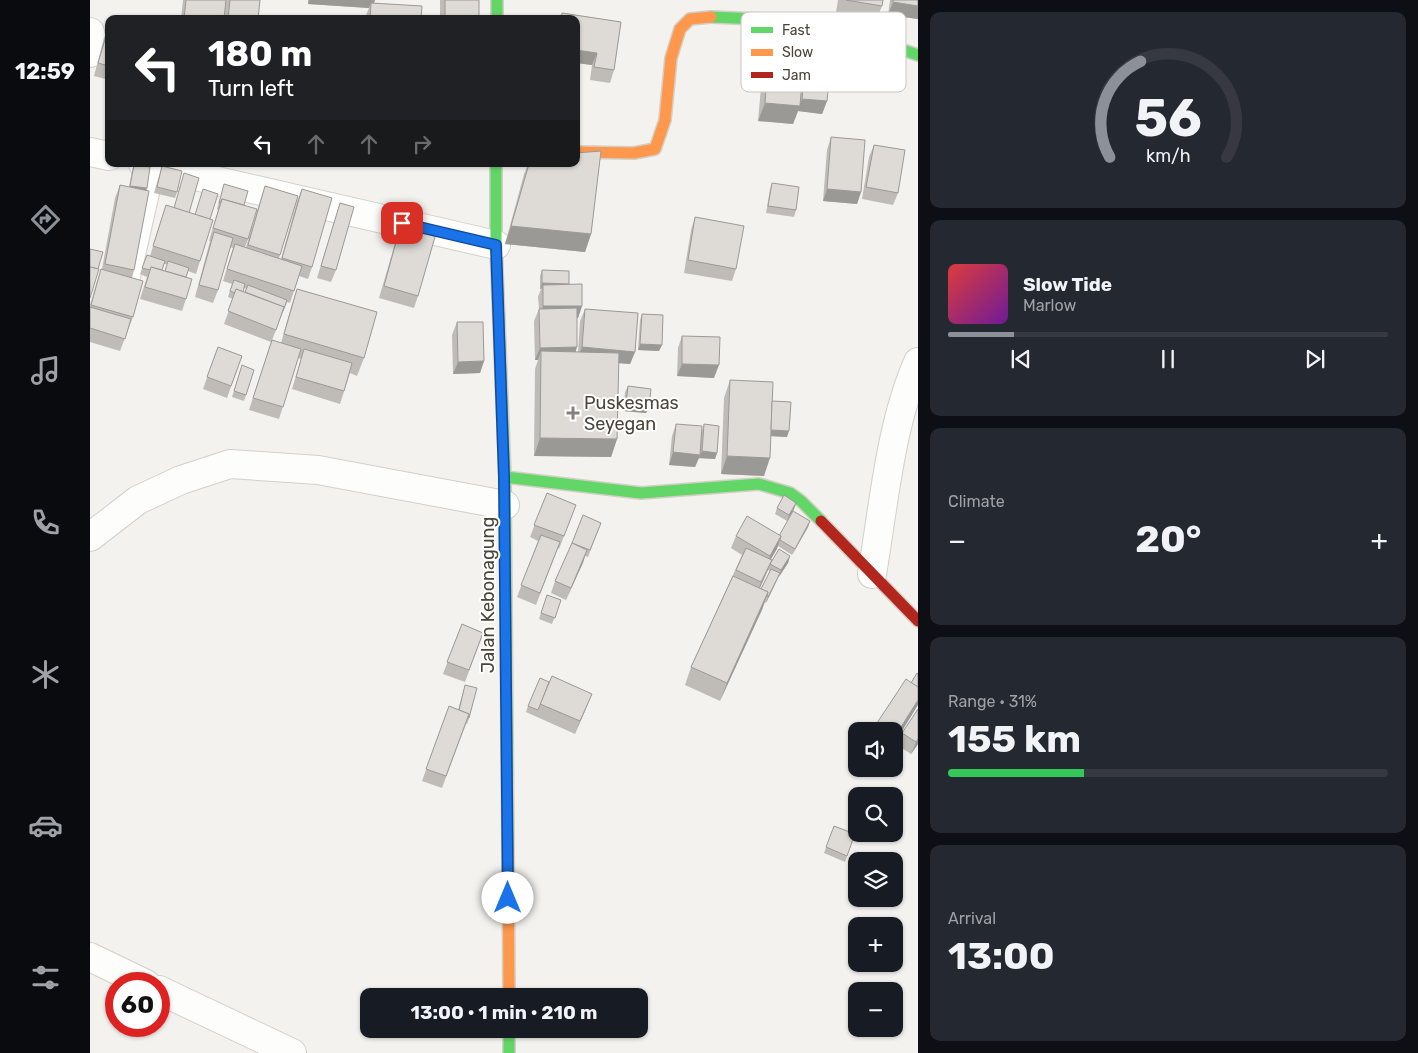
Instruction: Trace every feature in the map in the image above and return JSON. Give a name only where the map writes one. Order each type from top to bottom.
[{"type":"street","points":[[497,0],[497,15]]},
{"type":"street","points":[[580,152],[634,153],[656,149],[663,125],[673,49],[684,22],[690,19],[708,17],[741,18]]},
{"type":"street","points":[[90,32],[93,47],[90,53]]},
{"type":"street","points":[[906,51],[918,55]]},
{"type":"street","points":[[90,152],[105,155]]},
{"type":"street","points":[[155,167],[496,245]]},
{"type":"street","name":"Jalan Kebonagung","points":[[496,167],[496,245],[504,477],[509,988]]},
{"type":"street","points":[[872,574],[899,420],[908,384],[918,362]]},
{"type":"street","points":[[90,537],[138,500],[181,480],[230,464],[318,470],[504,505]]},
{"type":"street","points":[[504,477],[642,493],[752,483],[768,484],[788,490],[918,621]]},
{"type":"street","points":[[90,958],[120,972]]},
{"type":"street","points":[[170,995],[292,1053]]},
{"type":"street","points":[[509,1038],[509,1053]]},
{"type":"lane","points":[[131,286],[151,167]]},
{"type":"building","points":[[186,0],[226,0],[224,15],[184,15]]},
{"type":"building","points":[[230,0],[260,0],[258,15],[228,15]]},
{"type":"building","points":[[445,0],[479,0],[479,15],[445,15]]},
{"type":"building","points":[[846,0],[883,0],[882,6]]},
{"type":"building","points":[[893,0],[918,0],[918,6],[893,2]]},
{"type":"building","points":[[371,3],[422,6],[421,15],[370,15]]},
{"type":"building","points":[[580,16],[621,22],[614,70],[594,67],[597,53],[580,51]]},
{"type":"building","points":[[105,39],[105,65],[98,63]]},
{"type":"building","points":[[766,92],[801,92],[800,106],[765,103]]},
{"type":"building","points":[[803,92],[828,92],[827,101],[802,99]]},
{"type":"building","points":[[831,137],[865,140],[861,192],[827,189]]},
{"type":"building","points":[[874,145],[905,150],[898,193],[866,187]]},
{"type":"building","points":[[601,151],[591,234],[511,226],[528,167],[580,167],[580,153]]},
{"type":"building","points":[[134,167],[150,167],[147,188],[130,186]]},
{"type":"building","points":[[162,167],[182,171],[177,192],[157,187]]},
{"type":"building","points":[[184,173],[199,178],[189,213],[174,208]]},
{"type":"building","points":[[772,183],[799,187],[796,210],[768,206]]},
{"type":"building","points":[[224,184],[248,191],[244,205],[222,199],[219,203]]},
{"type":"building","points":[[120,185],[149,191],[134,270],[105,264]]},
{"type":"building","points":[[265,186],[298,196],[280,255],[248,245]]},
{"type":"building","points":[[203,189],[218,194],[210,219],[195,215]]},
{"type":"building","points":[[302,189],[332,198],[312,267],[282,258]]},
{"type":"building","points":[[222,199],[257,209],[248,239],[213,228]]},
{"type":"building","points":[[340,203],[354,207],[336,270],[321,266]]},
{"type":"building","points":[[166,205],[213,220],[200,261],[153,246]]},
{"type":"building","points":[[695,217],[744,226],[736,269],[688,260]]},
{"type":"building","points":[[402,220],[437,230],[418,296],[384,286]]},
{"type":"building","points":[[214,232],[233,238],[218,290],[199,285]]},
{"type":"building","points":[[235,244],[302,266],[294,291],[227,269]]},
{"type":"building","points":[[90,249],[103,252],[98,269],[90,267]]},
{"type":"building","points":[[147,255],[165,261],[162,270],[151,267],[150,270],[142,268]]},
{"type":"building","points":[[168,261],[189,268],[186,277],[165,271]]},
{"type":"building","points":[[90,267],[99,269],[90,298]]},
{"type":"building","points":[[151,267],[192,279],[186,299],[145,287]]},
{"type":"building","points":[[101,269],[143,281],[133,317],[91,305]]},
{"type":"building","points":[[542,270],[569,271],[569,284],[542,283]]},
{"type":"building","points":[[234,280],[245,284],[243,292],[236,289],[235,293],[230,291]]},
{"type":"building","points":[[582,284],[582,306],[543,306],[543,285]]},
{"type":"building","points":[[248,285],[287,300],[283,311],[284,307],[245,292]]},
{"type":"building","points":[[236,289],[284,307],[276,330],[228,311]]},
{"type":"building","points":[[297,289],[377,312],[364,358],[284,334]]},
{"type":"building","points":[[90,307],[131,319],[125,339],[90,328]]},
{"type":"building","points":[[577,308],[577,347],[540,348],[539,309]]},
{"type":"building","points":[[585,309],[638,313],[635,352],[582,347]]},
{"type":"building","points":[[642,314],[663,315],[662,345],[640,344]]},
{"type":"building","points":[[457,322],[483,322],[484,361],[458,362]]},
{"type":"building","points":[[682,336],[720,337],[719,365],[682,364]]},
{"type":"building","points":[[272,340],[301,349],[283,407],[253,398]]},
{"type":"building","points":[[218,347],[242,356],[231,386],[207,377]]},
{"type":"building","points":[[304,349],[352,363],[344,391],[296,377]]},
{"type":"building","name":"Puskesmas Seyegan","points":[[541,351],[619,353],[617,439],[540,438]]},
{"type":"building","points":[[242,365],[254,370],[246,395],[234,391]]},
{"type":"building","points":[[730,380],[773,382],[770,458],[727,456]]},
{"type":"building","points":[[628,386],[651,389],[649,407],[626,404]]},
{"type":"building","points":[[772,401],[791,402],[789,431],[771,430]]},
{"type":"building","points":[[676,424],[702,426],[700,455],[673,452]]},
{"type":"building","points":[[704,424],[719,426],[717,453],[702,451]]},
{"type":"building","points":[[547,493],[576,505],[564,536],[534,525]]},
{"type":"building","points":[[784,495],[796,503],[789,515],[777,508]]},
{"type":"building","points":[[793,511],[810,521],[795,549],[780,540],[781,536],[779,536]]},
{"type":"building","points":[[583,515],[601,523],[590,550],[572,543]]},
{"type":"building","points":[[747,516],[781,536],[770,556],[736,536]]},
{"type":"building","points":[[541,535],[560,542],[540,593],[521,585]]},
{"type":"building","points":[[572,543],[587,550],[571,588],[555,581]]},
{"type":"building","points":[[746,548],[772,560],[761,582],[736,570]]},
{"type":"building","points":[[779,549],[790,556],[781,570],[770,564]]},
{"type":"building","points":[[771,569],[780,573],[768,597],[768,592],[761,589]]},
{"type":"building","points":[[733,576],[768,592],[727,683],[691,667]]},
{"type":"building","points":[[547,595],[561,600],[555,618],[541,613]]},
{"type":"building","points":[[462,624],[483,633],[469,670],[447,662]]},
{"type":"building","points":[[918,674],[918,687],[911,683]]},
{"type":"building","points":[[552,676],[592,694],[580,721],[540,704]]},
{"type":"building","points":[[540,678],[549,682],[538,710],[528,706]]},
{"type":"building","points":[[906,679],[918,687],[918,700],[903,724],[903,722],[878,722]]},
{"type":"building","points":[[465,685],[477,688],[469,718],[469,714],[459,710]]},
{"type":"building","points":[[449,706],[469,714],[446,776],[426,769]]},
{"type":"building","points":[[918,709],[918,739],[916,742],[903,734]]},
{"type":"building","points":[[834,826],[848,831],[848,842],[852,842],[847,856],[826,847]]},
{"type":"traffic: fast","points":[[497,0],[497,15]]},
{"type":"traffic: fast","points":[[711,17],[741,18]]},
{"type":"traffic: fast","points":[[906,51],[918,55]]},
{"type":"traffic: fast","points":[[496,167],[496,245],[505,477],[508,850]]},
{"type":"traffic: fast","points":[[505,477],[641,493],[759,484],[790,493],[821,521]]},
{"type":"traffic: fast","points":[[509,1038],[509,1053]]},
{"type":"traffic: slow","points":[[580,152],[634,153],[655,149],[665,120],[671,58],[680,29],[690,19],[711,17]]},
{"type":"traffic: slow","points":[[508,850],[509,988]]},
{"type":"traffic: jam","points":[[821,521],[918,621]]},
{"type":"place","name":"Puskesmas Seyegan","points":[[573,413]]},
{"type":"route","points":[[402,223],[496,245],[504,477],[508,898]]}]
